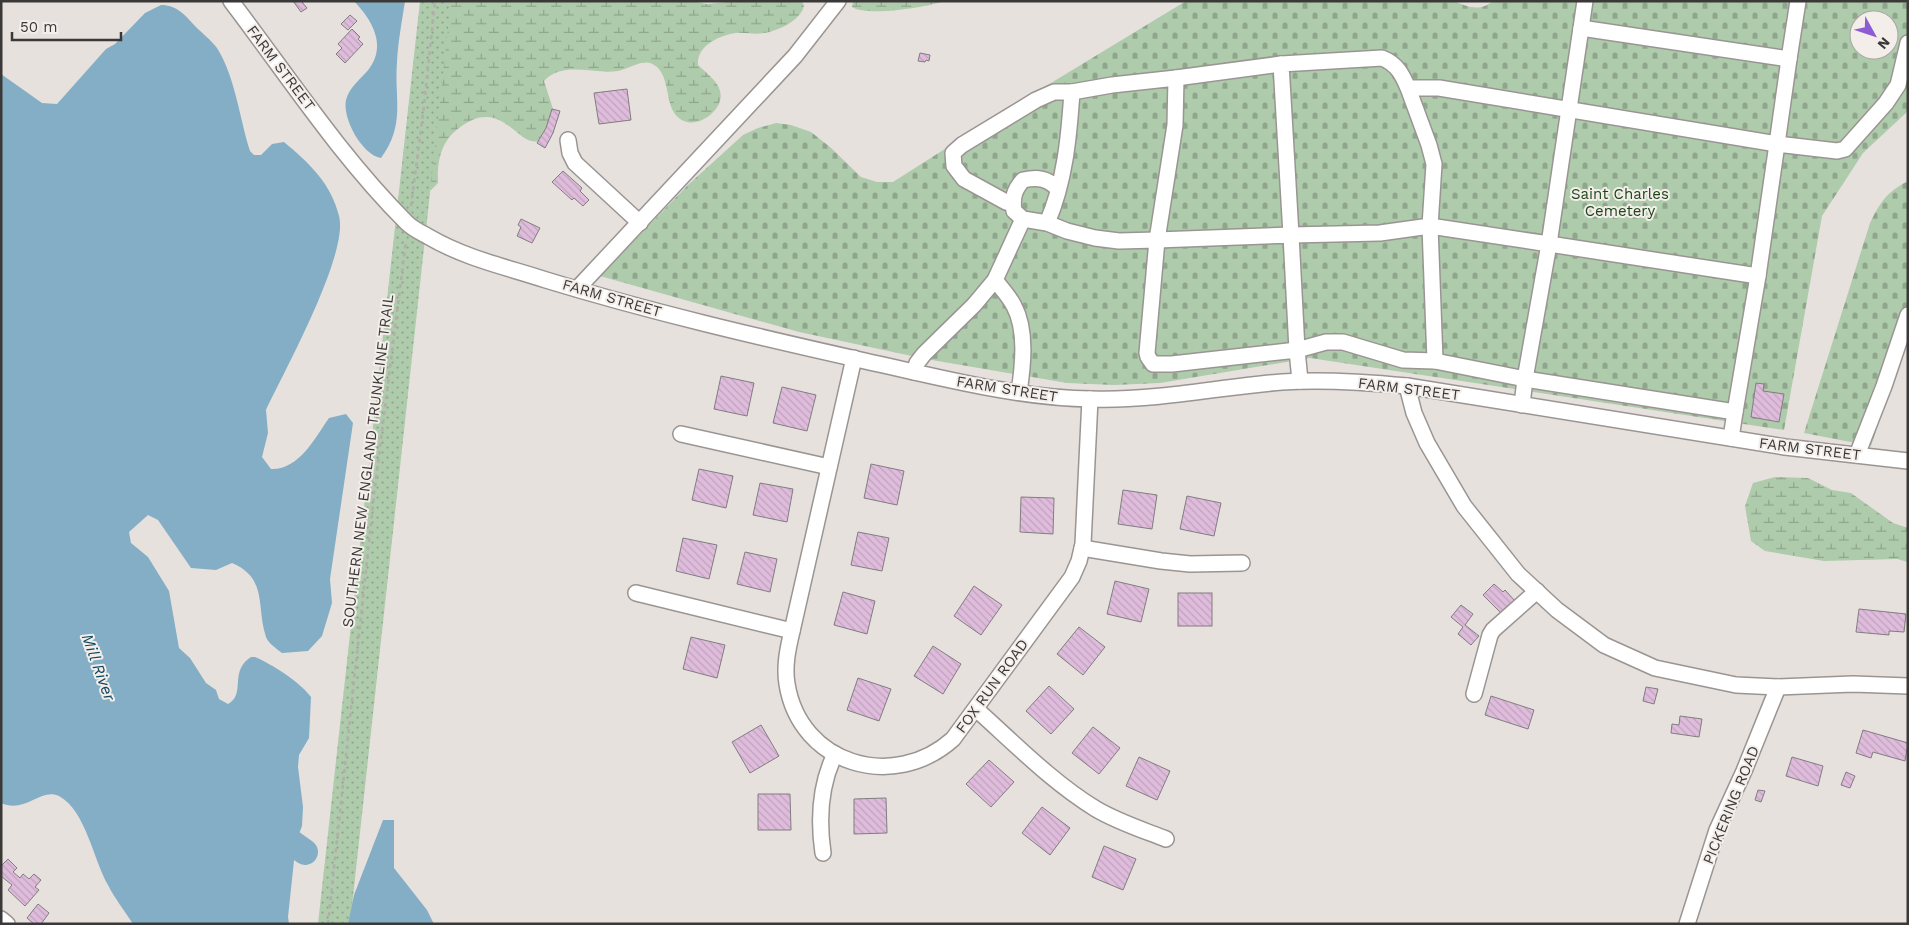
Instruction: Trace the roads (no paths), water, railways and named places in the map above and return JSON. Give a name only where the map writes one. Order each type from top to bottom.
[{"type":"street","name":"FARM STREET","points":[[231,1],[355,166],[381,198],[408,224],[455,251],[577,289],[742,333],[914,372],[1019,392],[1090,400],[1158,397],[1300,381],[1345,381],[1407,386],[1785,447],[1908,461]]},
{"type":"street","points":[[577,289],[795,56],[838,1]]},
{"type":"street","points":[[1522,405],[1550,244],[1585,1]]},
{"type":"street","points":[[1731,438],[1758,276],[1798,1]]},
{"type":"street","points":[[1581,28],[1789,59]]},
{"type":"street","points":[[1408,88],[1439,88],[1777,144],[1837,151],[1845,148],[1886,103],[1898,84],[1908,44]]},
{"type":"street","points":[[1013,203],[1006,202],[964,179],[954,166],[953,153],[962,145],[1036,100],[1054,92],[1072,92],[1112,85],[1281,64],[1382,58],[1391,62],[1401,71],[1429,145],[1434,164],[1430,226],[1435,362]]},
{"type":"street","points":[[1281,64],[1300,381]]},
{"type":"street","points":[[1176,78],[1175,125],[1157,240],[1147,353],[1153,364],[1172,364],[1297,350],[1326,342],[1343,342],[1403,360],[1435,362],[1525,379],[1735,412]]},
{"type":"street","points":[[1047,222],[1058,189],[1069,136],[1072,92]]},
{"type":"street","points":[[568,140],[570,153],[575,163],[640,223]]},
{"type":"street","points":[[1058,189],[1050,181],[1042,178],[1023,180],[1015,189],[1014,211],[1023,219],[1047,222],[1067,231],[1095,238],[1120,241],[1380,233],[1430,226],[1758,276]]},
{"type":"street","points":[[914,372],[917,363],[924,354],[974,305],[995,280],[1023,219]]},
{"type":"street","points":[[995,280],[1015,308],[1019,321],[1022,345],[1022,371],[1019,392]]},
{"type":"street","points":[[1857,455],[1884,386],[1908,315]]},
{"type":"street","name":"FOX RUN ROAD","points":[[854,358],[787,653],[786,674],[792,704],[807,730],[822,745],[835,754],[858,764],[878,767],[898,766],[918,761],[945,746],[960,731],[1072,577],[1082,548],[1090,400]]},
{"type":"street","points":[[1407,386],[1414,413],[1427,443],[1464,506],[1518,574],[1557,610],[1604,644],[1655,668],[1736,685],[1778,687],[1853,684],[1908,686]]},
{"type":"street","points":[[680,434],[829,466]]},
{"type":"street","points":[[1082,548],[1190,564],[1242,563]]},
{"type":"street","points":[[1474,694],[1493,630],[1537,591]]},
{"type":"street","points":[[636,593],[792,630]]},
{"type":"street","name":"PICKERING ROAD","points":[[1687,924],[1717,830],[1744,771],[1778,687]]},
{"type":"street","points":[[976,709],[1047,773],[1097,810],[1166,839]]},
{"type":"street","points":[[823,853],[821,802],[828,769],[835,754]]},
{"type":"street","points":[[1,919],[7,924]]},
{"type":"water","points":[[354,1],[405,1],[396,75],[396,122],[389,146],[381,158],[367,150],[361,143],[355,135],[347,116],[346,100],[350,91],[369,69],[377,51],[375,33],[361,8]]},
{"type":"water","points":[[161,5],[167,5],[180,11],[217,48],[233,85],[250,151],[254,155],[261,155],[272,144],[284,142],[310,166],[325,184],[331,193],[339,216],[339,234],[325,284],[300,342],[266,410],[268,433],[262,457],[271,469],[281,468],[298,459],[312,443],[329,418],[346,414],[353,423],[330,579],[332,603],[322,636],[308,651],[282,653],[266,637],[256,585],[243,569],[232,563],[216,570],[191,568],[158,520],[148,515],[129,532],[131,543],[148,557],[169,591],[179,648],[190,658],[206,683],[216,690],[219,699],[228,704],[233,701],[237,692],[240,671],[244,663],[251,657],[262,660],[285,674],[300,685],[311,697],[309,738],[299,755],[298,767],[303,807],[302,826],[296,842],[288,917],[289,924],[133,924],[111,890],[88,836],[76,813],[68,803],[59,796],[52,794],[18,805],[1,803],[1,74],[42,103],[57,104],[106,49],[115,44],[145,13]]},
{"type":"water","points":[[383,820],[394,820],[394,868],[427,910],[434,924],[348,924],[354,895]]},
{"type":"waterway","name":"Mill River","points":[[267,825],[305,852]]},
{"type":"park label","name":"Saint Charles Cemetery","points":[[1620,202]]}]
